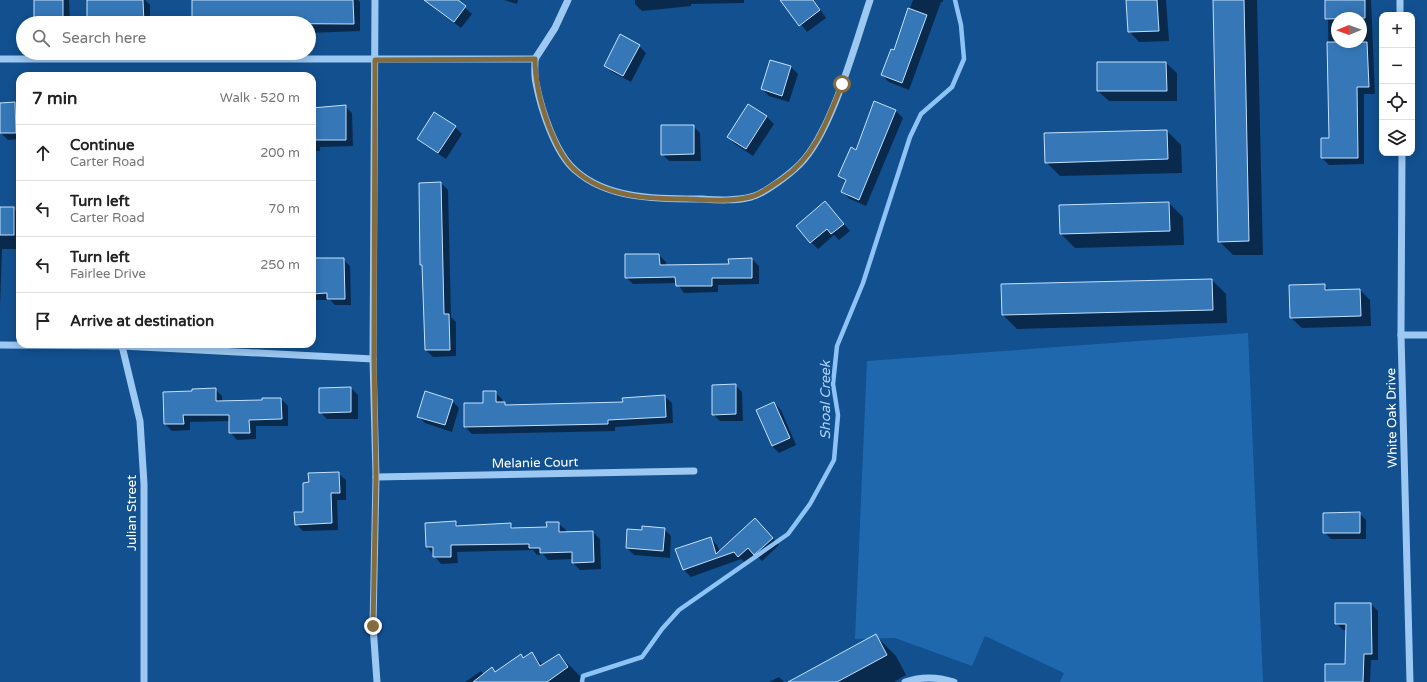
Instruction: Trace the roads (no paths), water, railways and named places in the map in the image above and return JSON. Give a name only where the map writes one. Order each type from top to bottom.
[{"type":"street","points":[[375,0],[374,359],[376,477],[373,626],[377,682]]},
{"type":"street","points":[[568,0],[556,28],[535,59],[535,82],[555,143],[574,170],[596,185],[623,193],[657,199],[724,200],[751,197],[783,179],[802,162],[821,136],[842,84],[870,0]]},
{"type":"street","points":[[1400,0],[1400,12]]},
{"type":"street","points":[[0,59],[16,59]]},
{"type":"street","points":[[316,60],[535,59]]},
{"type":"street","name":"White Oak Drive","points":[[1402,156],[1401,335],[1410,682]]},
{"type":"street","points":[[1401,335],[1427,335]]},
{"type":"street","points":[[0,345],[16,345]]},
{"type":"street","name":"Julian Street","points":[[122,348],[140,421],[144,484],[144,682]]},
{"type":"street","points":[[161,348],[374,359]]},
{"type":"street","name":"Melanie Court","points":[[376,477],[694,471]]},
{"type":"street","points":[[905,682],[914,679],[939,677],[954,682]]},
{"type":"waterway","name":"Shoal Creek","points":[[582,682],[583,676],[642,657],[662,629],[679,610],[788,534],[810,504],[834,460],[838,415],[833,384],[837,346],[863,283],[910,137],[921,114],[952,87],[964,59],[961,25],[955,0]]}]
